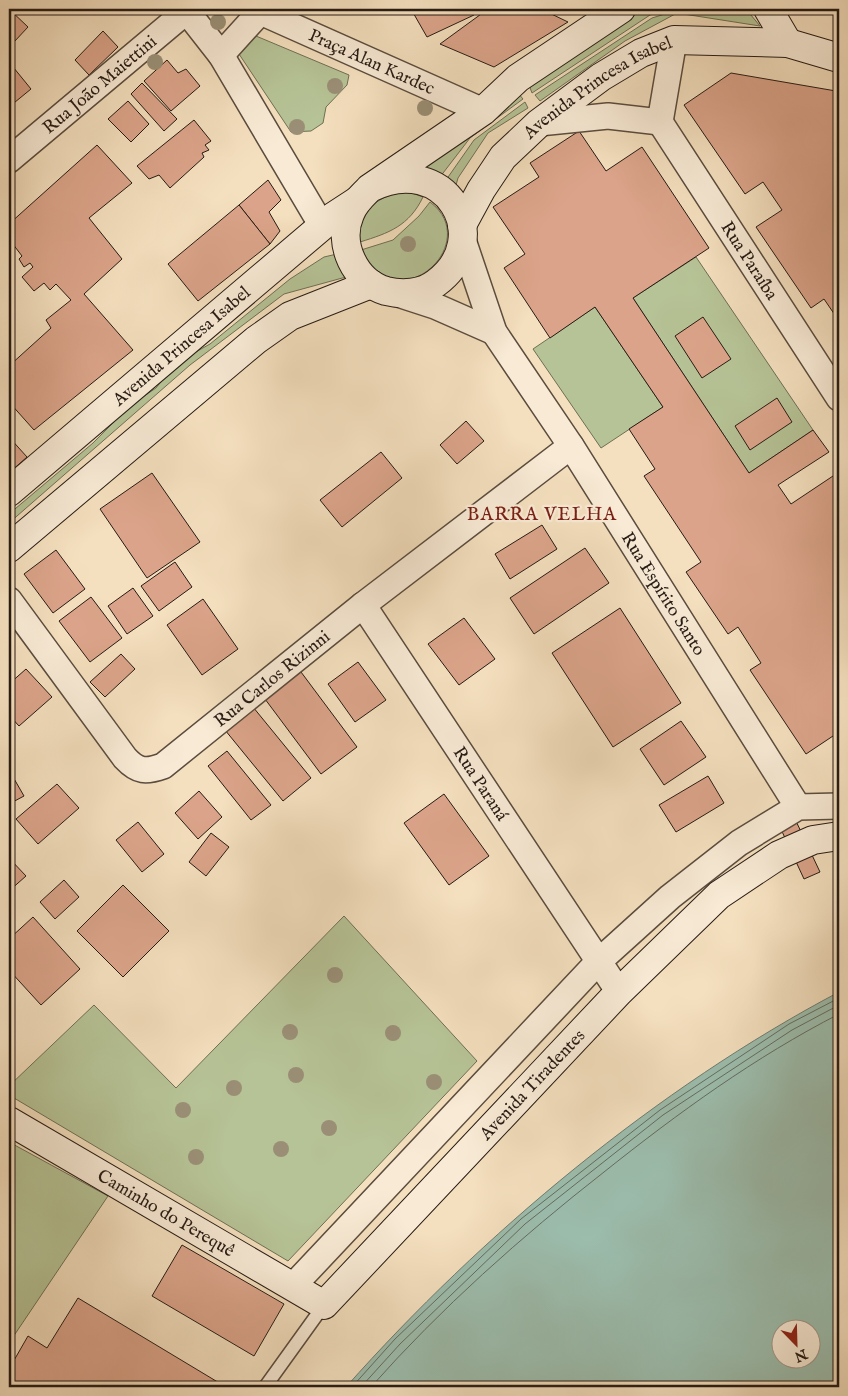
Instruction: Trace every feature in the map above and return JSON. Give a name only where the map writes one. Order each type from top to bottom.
[{"type":"main road","name":"Avenida Princesa Isabel","points":[[9,492],[322,226],[363,194],[482,111],[518,78],[621,9]]},
{"type":"main road","points":[[768,9],[788,43]]},
{"type":"main road","name":"Avenida Princesa Isabel","points":[[462,233],[480,190],[503,157],[539,123],[601,77],[641,53],[674,40],[788,43],[839,58]]},
{"type":"main road","points":[[9,548],[256,340],[290,316],[383,289],[413,293],[431,287],[446,276],[457,261],[462,233],[458,210],[449,197],[437,187],[421,179],[404,177],[386,180],[363,194],[349,216],[345,232],[347,249],[352,263],[383,289]]},
{"type":"main road","name":"Avenida Tiradentes","points":[[324,1305],[618,992],[719,895],[757,868],[798,845],[839,836]]},
{"type":"main road","name":"Caminho do Perequê","points":[[9,1121],[324,1305]]},
{"type":"street","points":[[187,9],[221,55],[322,226]]},
{"type":"street","name":"Rua João Maiettini","points":[[9,160],[187,9]]},
{"type":"street","name":"Praça Alan Kardec","points":[[221,55],[258,10],[482,111]]},
{"type":"street","points":[[539,123],[608,116],[660,122],[674,40]]},
{"type":"street","name":"Rua Paraíba","points":[[660,122],[839,398]]},
{"type":"street","name":"Rua Espírito Santo","points":[[462,233],[494,332],[571,446],[798,807]]},
{"type":"street","points":[[383,289],[435,306],[494,332]]},
{"type":"street","name":"Rua Carlos Rizinni","points":[[9,600],[125,758],[135,769],[148,771],[163,766],[363,605],[571,446]]},
{"type":"street","name":"Rua Paraná","points":[[363,605],[618,992]]},
{"type":"street","name":"Avenida Tiradentes","points":[[294,1286],[597,962],[670,897],[739,843],[798,807],[839,806]]},
{"type":"lane","name":"Avenida Tiradentes","points":[[265,1387],[324,1305]]},
{"type":"shaded area","points":[[643,9],[672,9],[650,15],[532,93],[529,85]]},
{"type":"shaded area","points":[[681,9],[746,9],[760,26],[677,13],[625,41],[540,101],[535,95],[652,18]]},
{"type":"shaded area","points":[[256,36],[349,75],[347,85],[326,107],[323,123],[311,131],[291,132],[239,54]]},
{"type":"shaded area","points":[[518,93],[523,99],[470,138],[440,177],[411,170]]},
{"type":"shaded area","points":[[525,102],[528,108],[488,133],[458,178],[454,192],[446,180],[474,140]]},
{"type":"shaded area","points":[[409,192],[423,197],[405,222],[380,235],[360,242],[359,231],[365,213],[380,200],[399,193]]},
{"type":"shaded area","points":[[430,202],[444,219],[447,237],[442,254],[430,269],[414,278],[395,279],[377,271],[361,250],[393,240],[419,216]]},
{"type":"shaded area","points":[[337,254],[346,277],[284,294],[190,365],[9,523],[9,514],[93,443],[131,405],[156,388],[176,363],[210,344],[290,279],[324,257]]},
{"type":"shaded area","points":[[696,257],[813,430],[749,473],[633,298]]},
{"type":"shaded area","points":[[595,307],[663,407],[601,448],[533,349]]},
{"type":"shaded area","points":[[344,916],[477,1061],[288,1261],[9,1095],[9,1086],[94,1005],[176,1088]]},
{"type":"shaded area","points":[[9,1142],[108,1196],[9,1343]]},
{"type":"water","points":[[839,992],[839,1387],[346,1387],[455,1274],[514,1220],[575,1168],[639,1119],[704,1073],[771,1030]]},
{"type":"building","points":[[9,9],[28,27],[14,42],[9,36]]},
{"type":"building","points":[[411,9],[471,9],[474,15],[427,37]]},
{"type":"building","points":[[488,9],[541,9],[568,22],[494,67],[440,44]]},
{"type":"building","points":[[103,31],[118,47],[89,75],[75,60]]},
{"type":"building","points":[[167,60],[178,73],[186,69],[200,86],[171,111],[144,81]]},
{"type":"building","points":[[9,62],[31,89],[9,107]]},
{"type":"building","points":[[731,73],[836,91],[839,96],[839,321],[824,299],[811,308],[756,227],[782,210],[763,182],[745,194],[684,105]]},
{"type":"building","points":[[142,83],[177,119],[164,131],[131,94]]},
{"type":"building","points":[[128,101],[149,124],[131,142],[108,119]]},
{"type":"building","points":[[194,120],[211,141],[205,145],[209,150],[202,153],[204,157],[170,188],[159,175],[149,179],[137,166]]},
{"type":"building","points":[[579,131],[606,171],[642,147],[709,248],[633,298],[749,473],[813,430],[829,452],[778,485],[791,504],[839,472],[839,732],[806,754],[750,670],[761,663],[738,627],[728,634],[686,572],[701,562],[644,476],[655,469],[629,429],[663,407],[595,307],[550,338],[504,268],[525,254],[493,207],[539,177],[530,163]]},
{"type":"building","points":[[97,145],[132,183],[89,218],[122,259],[84,294],[133,350],[34,430],[9,402],[9,366],[51,328],[46,320],[71,300],[56,284],[50,290],[44,283],[34,291],[22,277],[33,267],[30,263],[24,267],[19,259],[22,256],[9,239],[9,224]]},
{"type":"building","points":[[268,180],[281,200],[269,212],[280,231],[270,244],[239,205]]},
{"type":"building","points":[[239,205],[270,244],[198,301],[168,264]]},
{"type":"building","points":[[703,317],[731,359],[702,378],[675,336]]},
{"type":"building","points":[[777,398],[792,422],[750,450],[735,426]]},
{"type":"building","points":[[466,421],[484,441],[457,464],[440,445]]},
{"type":"building","points":[[9,437],[27,457],[9,473]]},
{"type":"building","points":[[381,452],[402,478],[342,527],[320,500]]},
{"type":"building","points":[[152,473],[200,542],[147,578],[100,509]]},
{"type":"building","points":[[542,525],[557,549],[510,579],[495,554]]},
{"type":"building","points":[[585,548],[609,583],[534,634],[510,598]]},
{"type":"building","points":[[56,550],[85,589],[53,613],[24,574]]},
{"type":"building","points":[[175,562],[192,587],[159,611],[141,586]]},
{"type":"building","points":[[133,588],[153,616],[127,634],[108,606]]},
{"type":"building","points":[[91,597],[122,638],[90,662],[59,621]]},
{"type":"building","points":[[203,599],[238,649],[202,675],[167,625]]},
{"type":"building","points":[[620,608],[681,703],[613,747],[552,653]]},
{"type":"building","points":[[464,618],[495,659],[459,685],[428,644]]},
{"type":"building","points":[[121,654],[135,669],[105,697],[90,682]]},
{"type":"building","points":[[358,662],[386,700],[355,722],[328,684]]},
{"type":"building","points":[[26,669],[52,697],[19,726],[9,715],[9,684]]},
{"type":"building","points":[[301,672],[357,747],[321,774],[265,699]]},
{"type":"building","points":[[253,707],[311,778],[283,801],[225,730]]},
{"type":"building","points":[[681,721],[706,757],[664,785],[640,749]]},
{"type":"building","points":[[227,751],[271,805],[251,820],[208,766]]},
{"type":"building","points":[[9,770],[24,796],[9,804]]},
{"type":"building","points":[[708,776],[724,803],[676,832],[659,805]]},
{"type":"building","points":[[57,784],[79,808],[38,844],[16,819]]},
{"type":"building","points":[[199,791],[222,817],[198,839],[175,813]]},
{"type":"building","points":[[444,794],[489,856],[449,885],[404,823]]},
{"type":"building","points":[[795,819],[820,872],[804,879],[779,825]]},
{"type":"building","points":[[138,822],[164,854],[142,872],[116,840]]},
{"type":"building","points":[[211,833],[229,847],[206,876],[189,862]]},
{"type":"building","points":[[9,858],[26,876],[9,891]]},
{"type":"building","points":[[64,880],[79,897],[55,919],[40,902]]},
{"type":"building","points":[[123,885],[169,931],[123,977],[77,931]]},
{"type":"building","points":[[33,917],[80,969],[41,1005],[9,970],[9,939]]},
{"type":"building","points":[[182,1245],[284,1304],[254,1356],[152,1296]]},
{"type":"building","points":[[78,1298],[226,1387],[9,1387],[9,1369],[28,1336],[47,1348]]},
{"type":"district","name":"BARRA VELHA","points":[[542,513]]}]
